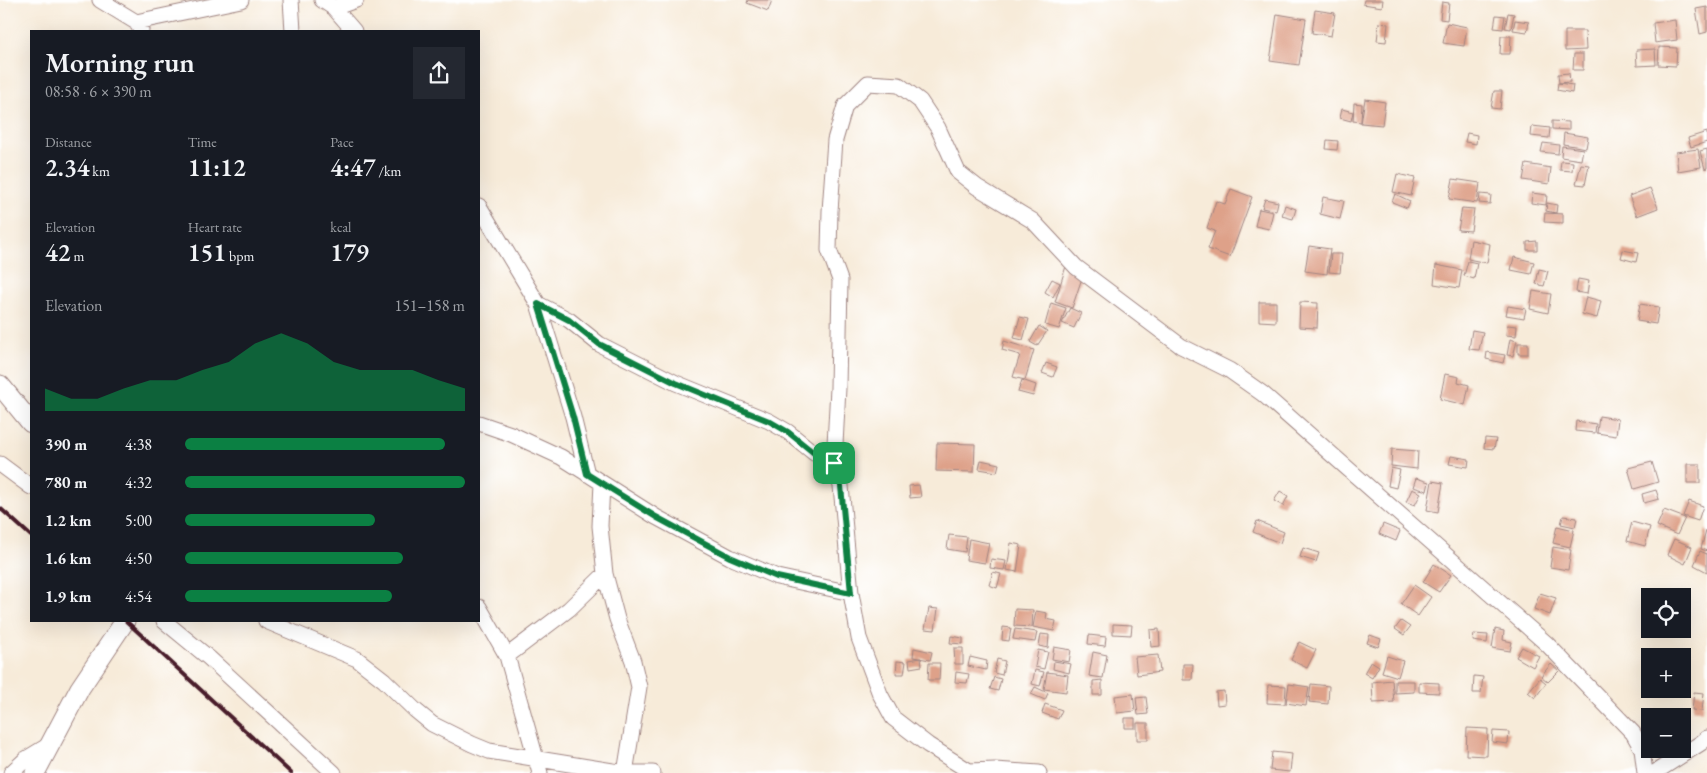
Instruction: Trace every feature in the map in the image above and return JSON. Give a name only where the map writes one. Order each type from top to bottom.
[{"type":"street","points":[[100,0],[139,27],[241,0]]},
{"type":"street","points":[[291,0],[293,30]]},
{"type":"street","points":[[328,4],[356,0]]},
{"type":"street","points":[[328,4],[353,30]]},
{"type":"street","points":[[1039,773],[995,770],[968,772],[928,745],[893,718],[880,694],[859,638],[851,593],[841,486],[834,463],[838,388],[840,280],[829,250],[835,140],[846,106],[868,83],[899,85],[920,102],[938,128],[958,172],[1032,222],[1076,267],[1182,346],[1229,370],[1263,394],[1547,644],[1633,733],[1642,749],[1645,773]]},
{"type":"street","points":[[480,208],[538,304],[573,417],[587,474]]},
{"type":"street","points":[[538,304],[569,320],[599,344],[676,383],[769,421],[788,432],[814,453],[834,463]]},
{"type":"street","points":[[0,385],[30,422]]},
{"type":"street","points":[[480,423],[511,434],[561,457],[656,517],[730,557],[777,577],[851,593]]},
{"type":"street","points":[[0,464],[30,486]]},
{"type":"street","points":[[602,483],[600,526],[605,574],[617,619],[633,661],[639,687],[625,773]]},
{"type":"street","points":[[507,656],[569,609],[605,574]]},
{"type":"street","points":[[480,609],[507,656],[540,773]]},
{"type":"street","points":[[36,773],[80,688],[124,622]]},
{"type":"street","points":[[165,622],[209,658],[334,773]]},
{"type":"street","points":[[268,622],[357,659],[384,680],[432,724],[489,751],[625,773],[653,773]]},
{"type":"street","points":[[1654,773],[1707,738]]},
{"type":"street","points":[[11,773],[26,759],[49,745]]},
{"type":"building","points":[[748,0],[772,0],[768,11],[747,3]]},
{"type":"building","points":[[1364,0],[1383,0],[1382,7],[1363,4]]},
{"type":"building","points":[[1442,2],[1449,3],[1447,20],[1440,19]]},
{"type":"building","points":[[1707,7],[1707,32],[1700,34],[1696,9]]},
{"type":"building","points":[[1315,10],[1335,13],[1331,36],[1312,33]]},
{"type":"building","points":[[1508,13],[1514,14],[1511,29],[1505,28]]},
{"type":"building","points":[[1277,14],[1306,19],[1299,65],[1270,61]]},
{"type":"building","points":[[1496,15],[1505,16],[1503,29],[1494,28]]},
{"type":"building","points":[[1515,20],[1529,22],[1527,32],[1513,30]]},
{"type":"building","points":[[1675,20],[1677,40],[1655,43],[1653,23]]},
{"type":"building","points":[[1379,23],[1388,24],[1386,42],[1377,41]]},
{"type":"building","points":[[1447,23],[1467,27],[1464,46],[1443,43]]},
{"type":"building","points":[[1565,31],[1585,31],[1586,50],[1565,51]]},
{"type":"building","points":[[1501,36],[1511,36],[1510,54],[1500,54]]},
{"type":"building","points":[[1659,47],[1677,48],[1676,66],[1658,65]]},
{"type":"building","points":[[1655,49],[1656,65],[1637,66],[1636,50]]},
{"type":"building","points":[[1574,54],[1583,54],[1583,70],[1573,70]]},
{"type":"building","points":[[1569,73],[1570,82],[1559,83],[1558,74]]},
{"type":"building","points":[[1558,83],[1573,85],[1572,93],[1557,90]]},
{"type":"building","points":[[1494,91],[1502,91],[1500,109],[1491,108]]},
{"type":"building","points":[[1365,99],[1385,102],[1382,125],[1361,123]]},
{"type":"building","points":[[1354,103],[1362,104],[1361,122],[1353,121]]},
{"type":"building","points":[[1342,109],[1353,112],[1351,121],[1340,118]]},
{"type":"building","points":[[1552,121],[1569,122],[1569,130],[1552,129]]},
{"type":"building","points":[[1532,126],[1550,128],[1549,138],[1531,136]]},
{"type":"building","points":[[1707,132],[1707,142],[1691,147],[1688,138]]},
{"type":"building","points":[[1467,133],[1477,135],[1476,144],[1465,142]]},
{"type":"building","points":[[1564,133],[1588,137],[1586,148],[1563,144]]},
{"type":"building","points":[[1327,140],[1338,141],[1337,150],[1326,149]]},
{"type":"building","points":[[1543,143],[1559,145],[1558,154],[1541,152]]},
{"type":"building","points":[[1562,146],[1583,149],[1581,160],[1561,157]]},
{"type":"building","points":[[1698,149],[1701,167],[1678,171],[1676,152]]},
{"type":"building","points":[[1707,149],[1707,168],[1705,169],[1700,151]]},
{"type":"building","points":[[1561,161],[1573,162],[1572,171],[1560,170]]},
{"type":"building","points":[[1526,164],[1551,168],[1549,184],[1523,180]]},
{"type":"building","points":[[1581,164],[1589,165],[1585,185],[1576,184]]},
{"type":"building","points":[[1397,174],[1415,178],[1411,196],[1393,192]]},
{"type":"building","points":[[1453,179],[1480,183],[1477,203],[1449,199]]},
{"type":"building","points":[[1650,188],[1658,208],[1637,216],[1629,196]]},
{"type":"building","points":[[1231,189],[1252,197],[1230,257],[1208,249],[1215,231],[1207,228],[1216,201],[1225,204]]},
{"type":"building","points":[[1532,193],[1547,195],[1546,205],[1531,203]]},
{"type":"building","points":[[1395,194],[1410,201],[1407,208],[1392,202]]},
{"type":"building","points":[[1480,194],[1491,195],[1490,204],[1479,203]]},
{"type":"building","points":[[1323,197],[1344,201],[1340,219],[1320,214]]},
{"type":"building","points":[[1265,199],[1278,202],[1276,211],[1262,208]]},
{"type":"building","points":[[1547,203],[1557,205],[1556,213],[1546,211]]},
{"type":"building","points":[[1285,205],[1296,209],[1293,219],[1282,216]]},
{"type":"building","points":[[1462,208],[1474,209],[1471,231],[1458,230]]},
{"type":"building","points":[[1259,209],[1273,212],[1269,229],[1255,226]]},
{"type":"building","points":[[1545,213],[1563,214],[1563,223],[1544,222]]},
{"type":"building","points":[[1471,240],[1490,244],[1487,263],[1468,259]]},
{"type":"building","points":[[1537,241],[1537,250],[1527,250],[1527,242]]},
{"type":"building","points":[[1309,246],[1330,249],[1327,274],[1305,271]]},
{"type":"building","points":[[1623,250],[1638,253],[1636,262],[1621,258]]},
{"type":"building","points":[[1331,254],[1342,254],[1340,273],[1329,272]]},
{"type":"building","points":[[1514,257],[1534,262],[1531,274],[1511,270]]},
{"type":"building","points":[[1468,261],[1477,263],[1474,279],[1464,276]]},
{"type":"building","points":[[1436,265],[1462,270],[1459,288],[1434,284]]},
{"type":"building","points":[[1066,266],[1084,272],[1072,308],[1055,302]]},
{"type":"building","points":[[1539,269],[1548,271],[1544,286],[1536,284]]},
{"type":"building","points":[[1052,279],[1060,283],[1053,297],[1045,292]]},
{"type":"building","points":[[1578,279],[1589,281],[1587,294],[1576,292]]},
{"type":"building","points":[[1533,291],[1551,294],[1548,313],[1530,309]]},
{"type":"building","points":[[1586,297],[1601,301],[1597,318],[1582,314]]},
{"type":"building","points":[[1259,302],[1276,302],[1276,322],[1259,321]]},
{"type":"building","points":[[1300,302],[1318,303],[1317,328],[1299,327]]},
{"type":"building","points":[[1051,303],[1066,308],[1059,329],[1045,325]]},
{"type":"building","points":[[1640,304],[1659,307],[1656,324],[1637,321]]},
{"type":"building","points":[[1508,306],[1526,309],[1524,318],[1506,315]]},
{"type":"building","points":[[1070,308],[1081,313],[1074,328],[1062,323]]},
{"type":"building","points":[[1020,317],[1029,319],[1023,340],[1014,338]]},
{"type":"building","points":[[1507,325],[1517,326],[1516,336],[1506,335]]},
{"type":"building","points":[[1039,326],[1047,331],[1037,346],[1030,342]]},
{"type":"building","points":[[1472,330],[1483,332],[1479,350],[1469,349]]},
{"type":"building","points":[[1510,339],[1517,341],[1513,356],[1507,355]]},
{"type":"building","points":[[1004,341],[1034,350],[1025,380],[1013,377],[1020,355],[1002,350]]},
{"type":"building","points":[[1518,343],[1528,343],[1528,354],[1518,354]]},
{"type":"building","points":[[1487,352],[1505,355],[1503,363],[1486,359]]},
{"type":"building","points":[[1046,363],[1057,367],[1053,377],[1042,373]]},
{"type":"building","points":[[1445,374],[1459,377],[1458,382],[1469,385],[1465,405],[1440,399]]},
{"type":"building","points":[[1022,380],[1036,385],[1033,396],[1018,392]]},
{"type":"building","points":[[1599,416],[1618,419],[1616,436],[1597,433]]},
{"type":"building","points":[[1576,421],[1596,424],[1595,433],[1575,431]]},
{"type":"building","points":[[1485,438],[1496,439],[1494,449],[1484,448]]},
{"type":"building","points":[[937,443],[975,444],[974,472],[936,471]]},
{"type":"building","points":[[1392,449],[1418,451],[1417,469],[1391,466]]},
{"type":"building","points":[[1451,456],[1469,459],[1468,467],[1449,464]]},
{"type":"building","points":[[981,460],[999,464],[997,472],[979,469]]},
{"type":"building","points":[[1652,462],[1658,482],[1634,489],[1628,468]]},
{"type":"building","points":[[1687,464],[1700,464],[1700,483],[1687,483]]},
{"type":"building","points":[[1391,468],[1400,470],[1396,488],[1388,486]]},
{"type":"building","points":[[1416,478],[1429,482],[1427,491],[1413,487]]},
{"type":"building","points":[[1432,481],[1443,483],[1438,512],[1427,510]]},
{"type":"building","points":[[919,485],[921,497],[910,498],[909,486]]},
{"type":"building","points":[[1412,489],[1421,493],[1415,505],[1406,502]]},
{"type":"building","points":[[1656,490],[1659,499],[1644,503],[1642,494]]},
{"type":"building","points":[[1280,491],[1288,496],[1283,506],[1274,501]]},
{"type":"building","points":[[1689,501],[1703,506],[1698,521],[1683,516]]},
{"type":"building","points":[[1664,510],[1685,518],[1677,535],[1657,526]]},
{"type":"building","points":[[1563,516],[1577,518],[1575,527],[1561,524]]},
{"type":"building","points":[[1257,521],[1284,532],[1280,543],[1253,532]]},
{"type":"building","points":[[1632,522],[1650,527],[1645,546],[1627,541]]},
{"type":"building","points":[[1383,524],[1400,531],[1396,541],[1379,534]]},
{"type":"building","points":[[1557,526],[1574,530],[1570,547],[1553,543]]},
{"type":"building","points":[[1707,530],[1707,551],[1701,549]]},
{"type":"building","points":[[949,535],[967,537],[965,552],[947,549]]},
{"type":"building","points":[[969,539],[989,543],[985,563],[966,560]]},
{"type":"building","points":[[1674,539],[1692,547],[1685,564],[1667,555]]},
{"type":"building","points":[[1011,543],[1021,545],[1017,572],[1007,570]]},
{"type":"building","points":[[1553,547],[1571,550],[1568,570],[1550,567]]},
{"type":"building","points":[[1303,548],[1319,553],[1316,562],[1300,557]]},
{"type":"building","points":[[1700,551],[1707,554],[1707,572],[1694,565]]},
{"type":"building","points":[[991,559],[1006,561],[1004,570],[990,568]]},
{"type":"building","points":[[1434,564],[1451,575],[1439,592],[1423,582]]},
{"type":"building","points":[[993,572],[1001,574],[997,588],[989,585]]},
{"type":"building","points":[[1414,585],[1431,597],[1418,616],[1401,604]]},
{"type":"building","points":[[1540,593],[1556,598],[1550,615],[1534,609]]},
{"type":"building","points":[[929,608],[938,609],[935,630],[925,629]]},
{"type":"building","points":[[1015,609],[1033,610],[1032,627],[1014,626]]},
{"type":"building","points":[[1036,611],[1047,613],[1046,619],[1056,621],[1054,631],[1033,627]]},
{"type":"building","points":[[1401,621],[1410,627],[1404,635],[1395,629]]},
{"type":"building","points":[[1113,624],[1132,625],[1131,635],[1113,634]]},
{"type":"building","points":[[1003,627],[1011,628],[1009,641],[1002,640]]},
{"type":"building","points":[[1015,629],[1037,632],[1035,642],[1013,639]]},
{"type":"building","points":[[1159,629],[1160,646],[1151,647],[1150,630]]},
{"type":"building","points":[[1495,629],[1504,631],[1503,640],[1512,642],[1510,651],[1492,648]]},
{"type":"building","points":[[1041,634],[1049,635],[1048,648],[1039,646]]},
{"type":"building","points":[[1474,634],[1488,635],[1487,643],[1473,641]]},
{"type":"building","points":[[1089,635],[1106,637],[1105,646],[1088,644]]},
{"type":"building","points":[[1370,635],[1381,639],[1378,647],[1367,643]]},
{"type":"building","points":[[951,636],[963,638],[963,644],[950,643]]},
{"type":"building","points":[[1299,642],[1316,650],[1307,668],[1291,660]]},
{"type":"building","points":[[1054,647],[1071,650],[1069,662],[1052,659]]},
{"type":"building","points":[[1522,647],[1539,656],[1533,667],[1516,657]]},
{"type":"building","points":[[914,648],[932,652],[930,660],[913,657]]},
{"type":"building","points":[[954,648],[963,648],[963,664],[955,664]]},
{"type":"building","points":[[1038,650],[1048,652],[1044,669],[1035,667]]},
{"type":"building","points":[[1093,652],[1107,655],[1103,678],[1089,676]]},
{"type":"building","points":[[1158,655],[1160,672],[1137,675],[1135,657]]},
{"type":"building","points":[[1387,656],[1403,661],[1398,677],[1382,672]]},
{"type":"building","points":[[970,657],[987,661],[986,670],[968,666]]},
{"type":"building","points":[[921,658],[922,666],[910,668],[909,660]]},
{"type":"building","points":[[997,659],[1005,661],[1002,675],[994,673]]},
{"type":"building","points":[[897,661],[906,662],[904,674],[896,674]]},
{"type":"building","points":[[1054,661],[1071,664],[1069,673],[1053,669]]},
{"type":"building","points":[[1371,661],[1379,666],[1372,678],[1364,673]]},
{"type":"building","points":[[929,663],[940,663],[939,680],[928,680]]},
{"type":"building","points":[[1183,664],[1193,664],[1192,680],[1183,680]]},
{"type":"building","points":[[1551,664],[1559,671],[1548,682],[1541,676]]},
{"type":"building","points":[[1035,670],[1044,672],[1040,686],[1032,684]]},
{"type":"building","points":[[956,672],[969,674],[967,683],[955,682]]},
{"type":"building","points":[[1047,672],[1068,675],[1066,692],[1044,689]]},
{"type":"building","points":[[1474,676],[1483,677],[1481,693],[1473,693]]},
{"type":"building","points":[[994,677],[1001,679],[998,691],[990,689]]},
{"type":"building","points":[[1540,678],[1546,683],[1535,698],[1528,692]]},
{"type":"building","points":[[1102,680],[1102,695],[1093,695],[1093,681]]},
{"type":"building","points":[[1392,680],[1394,702],[1373,703],[1372,682]]},
{"type":"building","points":[[1395,681],[1414,681],[1414,692],[1395,693]]},
{"type":"building","points":[[1419,682],[1439,683],[1439,693],[1419,692]]},
{"type":"building","points":[[1289,684],[1309,687],[1306,706],[1286,703]]},
{"type":"building","points":[[1311,684],[1329,686],[1328,704],[1309,702]]},
{"type":"building","points":[[1268,685],[1286,686],[1285,704],[1267,703]]},
{"type":"building","points":[[1035,687],[1048,693],[1045,700],[1031,694]]},
{"type":"building","points":[[1224,691],[1225,704],[1217,705],[1216,692]]},
{"type":"building","points":[[1694,692],[1704,693],[1702,711],[1692,710]]},
{"type":"building","points":[[1133,694],[1135,711],[1117,713],[1115,696]]},
{"type":"building","points":[[1146,697],[1148,714],[1138,715],[1136,698]]},
{"type":"building","points":[[1045,704],[1062,710],[1058,719],[1042,713]]},
{"type":"building","points":[[1125,718],[1135,718],[1135,728],[1125,728]]},
{"type":"building","points":[[1137,723],[1148,723],[1148,740],[1137,740]]},
{"type":"building","points":[[1467,728],[1488,729],[1487,756],[1466,755]]},
{"type":"building","points":[[1493,731],[1509,732],[1508,744],[1492,742]]},
{"type":"building","points":[[1272,752],[1292,754],[1290,772],[1270,770]]},
{"type":"railway","points":[[0,508],[30,535]]},
{"type":"railway","points":[[127,622],[291,773]]},
{"type":"route","points":[[538,304],[569,320],[599,344],[676,383],[769,421],[788,432],[814,453],[834,463],[841,486],[851,593],[777,577],[730,557],[656,517],[587,474],[573,417],[538,304]]}]
